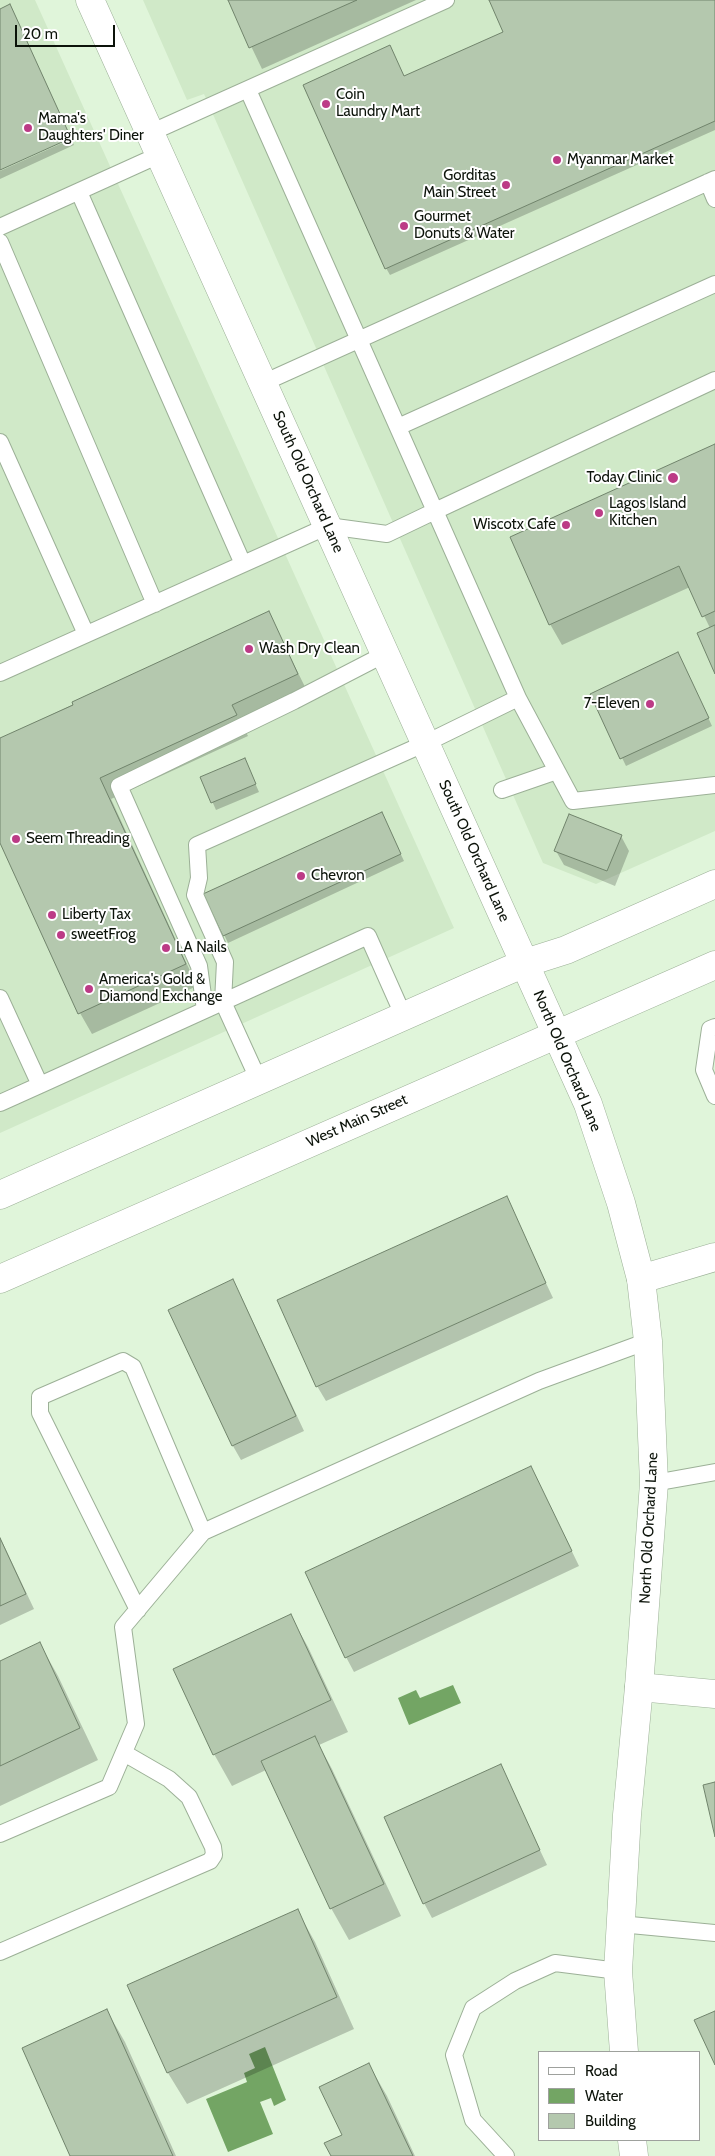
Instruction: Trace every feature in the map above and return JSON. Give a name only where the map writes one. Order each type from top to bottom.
[{"type":"street","name":"South Old Orchard Lane","points":[[90,0],[525,963]]},
{"type":"street","points":[[0,1195],[525,963],[566,950],[715,884]]},
{"type":"street","name":"North Old Orchard Lane","points":[[525,963],[588,1104],[621,1203],[641,1278],[648,1341],[654,1483],[620,1924],[618,1971],[624,2051]]},
{"type":"street","name":"West Main Street","points":[[0,1279],[715,965]]},
{"type":"street","points":[[641,1278],[715,1257]]},
{"type":"street","points":[[639,1686],[715,1694]]},
{"type":"street","points":[[632,2141],[634,2156]]},
{"type":"lane","points":[[0,226],[79,192],[155,144],[248,90],[446,0]]},
{"type":"lane","points":[[248,90],[518,698],[573,801],[715,785]]},
{"type":"lane","points":[[263,382],[711,181],[715,199]]},
{"type":"lane","points":[[79,192],[243,564]]},
{"type":"lane","points":[[0,242],[155,604]]},
{"type":"lane","points":[[398,427],[715,284]]},
{"type":"lane","points":[[1,669],[155,604],[328,526],[387,534],[715,380]]},
{"type":"lane","points":[[0,442],[86,634]]},
{"type":"lane","points":[[205,1010],[199,966],[119,786],[294,701],[385,654]]},
{"type":"lane","points":[[259,1080],[223,1002],[225,962],[195,895],[199,878],[197,845],[426,742],[518,698]]},
{"type":"lane","points":[[502,790],[557,771]]},
{"type":"lane","points":[[0,1104],[368,936],[404,1017]]},
{"type":"lane","points":[[0,998],[40,1085]]},
{"type":"lane","points":[[715,1026],[710,1029],[704,1070],[715,1096]]},
{"type":"lane","points":[[0,1834],[109,1787],[136,1724],[123,1627],[203,1532],[540,1381],[648,1341]]},
{"type":"lane","points":[[138,1610],[40,1412],[40,1397],[123,1361],[133,1367],[203,1532]]},
{"type":"lane","points":[[654,1483],[715,1472]]},
{"type":"lane","points":[[0,1952],[210,1861],[214,1855],[213,1847],[189,1798],[169,1779],[124,1753]]},
{"type":"lane","points":[[620,1924],[715,1933]]},
{"type":"lane","points":[[506,2156],[473,2120],[454,2055],[473,2008],[516,1981],[555,1963],[618,1971]]},
{"type":"shaded area","points":[[0,0],[35,0],[454,928],[0,1133]]},
{"type":"shaded area","points":[[143,0],[715,0],[715,831],[596,884],[543,863],[204,94],[187,100]]},
{"type":"water","points":[[453,1685],[461,1703],[409,1725],[398,1698],[416,1690],[420,1698]]},
{"type":"water","points":[[265,2047],[286,2100],[274,2106],[271,2098],[260,2102],[273,2134],[228,2152],[206,2099],[247,2082],[244,2073],[255,2068],[249,2054]]},
{"type":"building","points":[[228,0],[357,0],[249,48]]},
{"type":"building","points":[[489,0],[715,0],[715,121],[385,269],[303,85],[390,45],[404,76],[503,32]]},
{"type":"building","points":[[10,4],[71,138],[0,170],[0,9]]},
{"type":"building","points":[[715,444],[715,611],[702,617],[679,566],[549,625],[510,537]]},
{"type":"building","points":[[269,611],[298,674],[232,705],[237,715],[100,778],[186,964],[78,1014],[0,843],[0,738],[73,705],[72,702]]},
{"type":"building","points":[[715,625],[715,674],[697,633]]},
{"type":"building","points":[[678,652],[709,718],[620,759],[590,694]]},
{"type":"building","points":[[245,758],[256,784],[211,803],[200,777]]},
{"type":"building","points":[[382,812],[401,854],[223,936],[203,894]]},
{"type":"building","points":[[569,814],[622,835],[607,871],[554,851]]},
{"type":"building","points":[[507,1196],[546,1283],[316,1387],[277,1300]]},
{"type":"building","points":[[233,1279],[296,1416],[232,1446],[168,1310]]},
{"type":"building","points":[[531,1466],[572,1551],[345,1658],[305,1572]]},
{"type":"building","points":[[0,1538],[26,1594],[0,1606]]},
{"type":"building","points":[[291,1614],[331,1700],[213,1755],[173,1669]]},
{"type":"building","points":[[40,1642],[80,1728],[0,1766],[0,1661]]},
{"type":"building","points":[[315,1736],[384,1884],[330,1909],[261,1761]]},
{"type":"building","points":[[501,1764],[540,1850],[423,1904],[384,1817]]},
{"type":"building","points":[[715,1782],[715,1837],[703,1785]]},
{"type":"building","points":[[298,1909],[337,1997],[167,2073],[127,1985]]},
{"type":"building","points":[[107,2009],[173,2156],[70,2156],[22,2048]]},
{"type":"building","points":[[715,2011],[715,2065],[694,2020]]},
{"type":"building","points":[[369,2063],[413,2156],[331,2156],[324,2143],[342,2135],[319,2087]]},
{"type":"place","name":"Coin Laundry Mart","points":[[326,104]]},
{"type":"place","name":"Mama's Daughters' Diner","points":[[28,128]]},
{"type":"place","name":"Myanmar Market","points":[[557,160]]},
{"type":"place","name":"Gorditas Main Street","points":[[506,185]]},
{"type":"place","name":"Gourmet Donuts & Water","points":[[404,226]]},
{"type":"place","name":"Today Clinic","points":[[673,478]]},
{"type":"place","name":"Lagos Island Kitchen","points":[[599,513]]},
{"type":"place","name":"Wiscotx Cafe","points":[[566,525]]},
{"type":"place","name":"Wash Dry Clean","points":[[249,649]]},
{"type":"place","name":"7-Eleven","points":[[650,704]]},
{"type":"place","name":"Seem Threading","points":[[16,839]]},
{"type":"place","name":"Chevron","points":[[301,876]]},
{"type":"place","name":"Liberty Tax","points":[[52,915]]},
{"type":"place","name":"sweetFrog","points":[[61,935]]},
{"type":"place","name":"LA Nails","points":[[166,948]]},
{"type":"place","name":"America's Gold & Diamond Exchange","points":[[89,989]]}]
